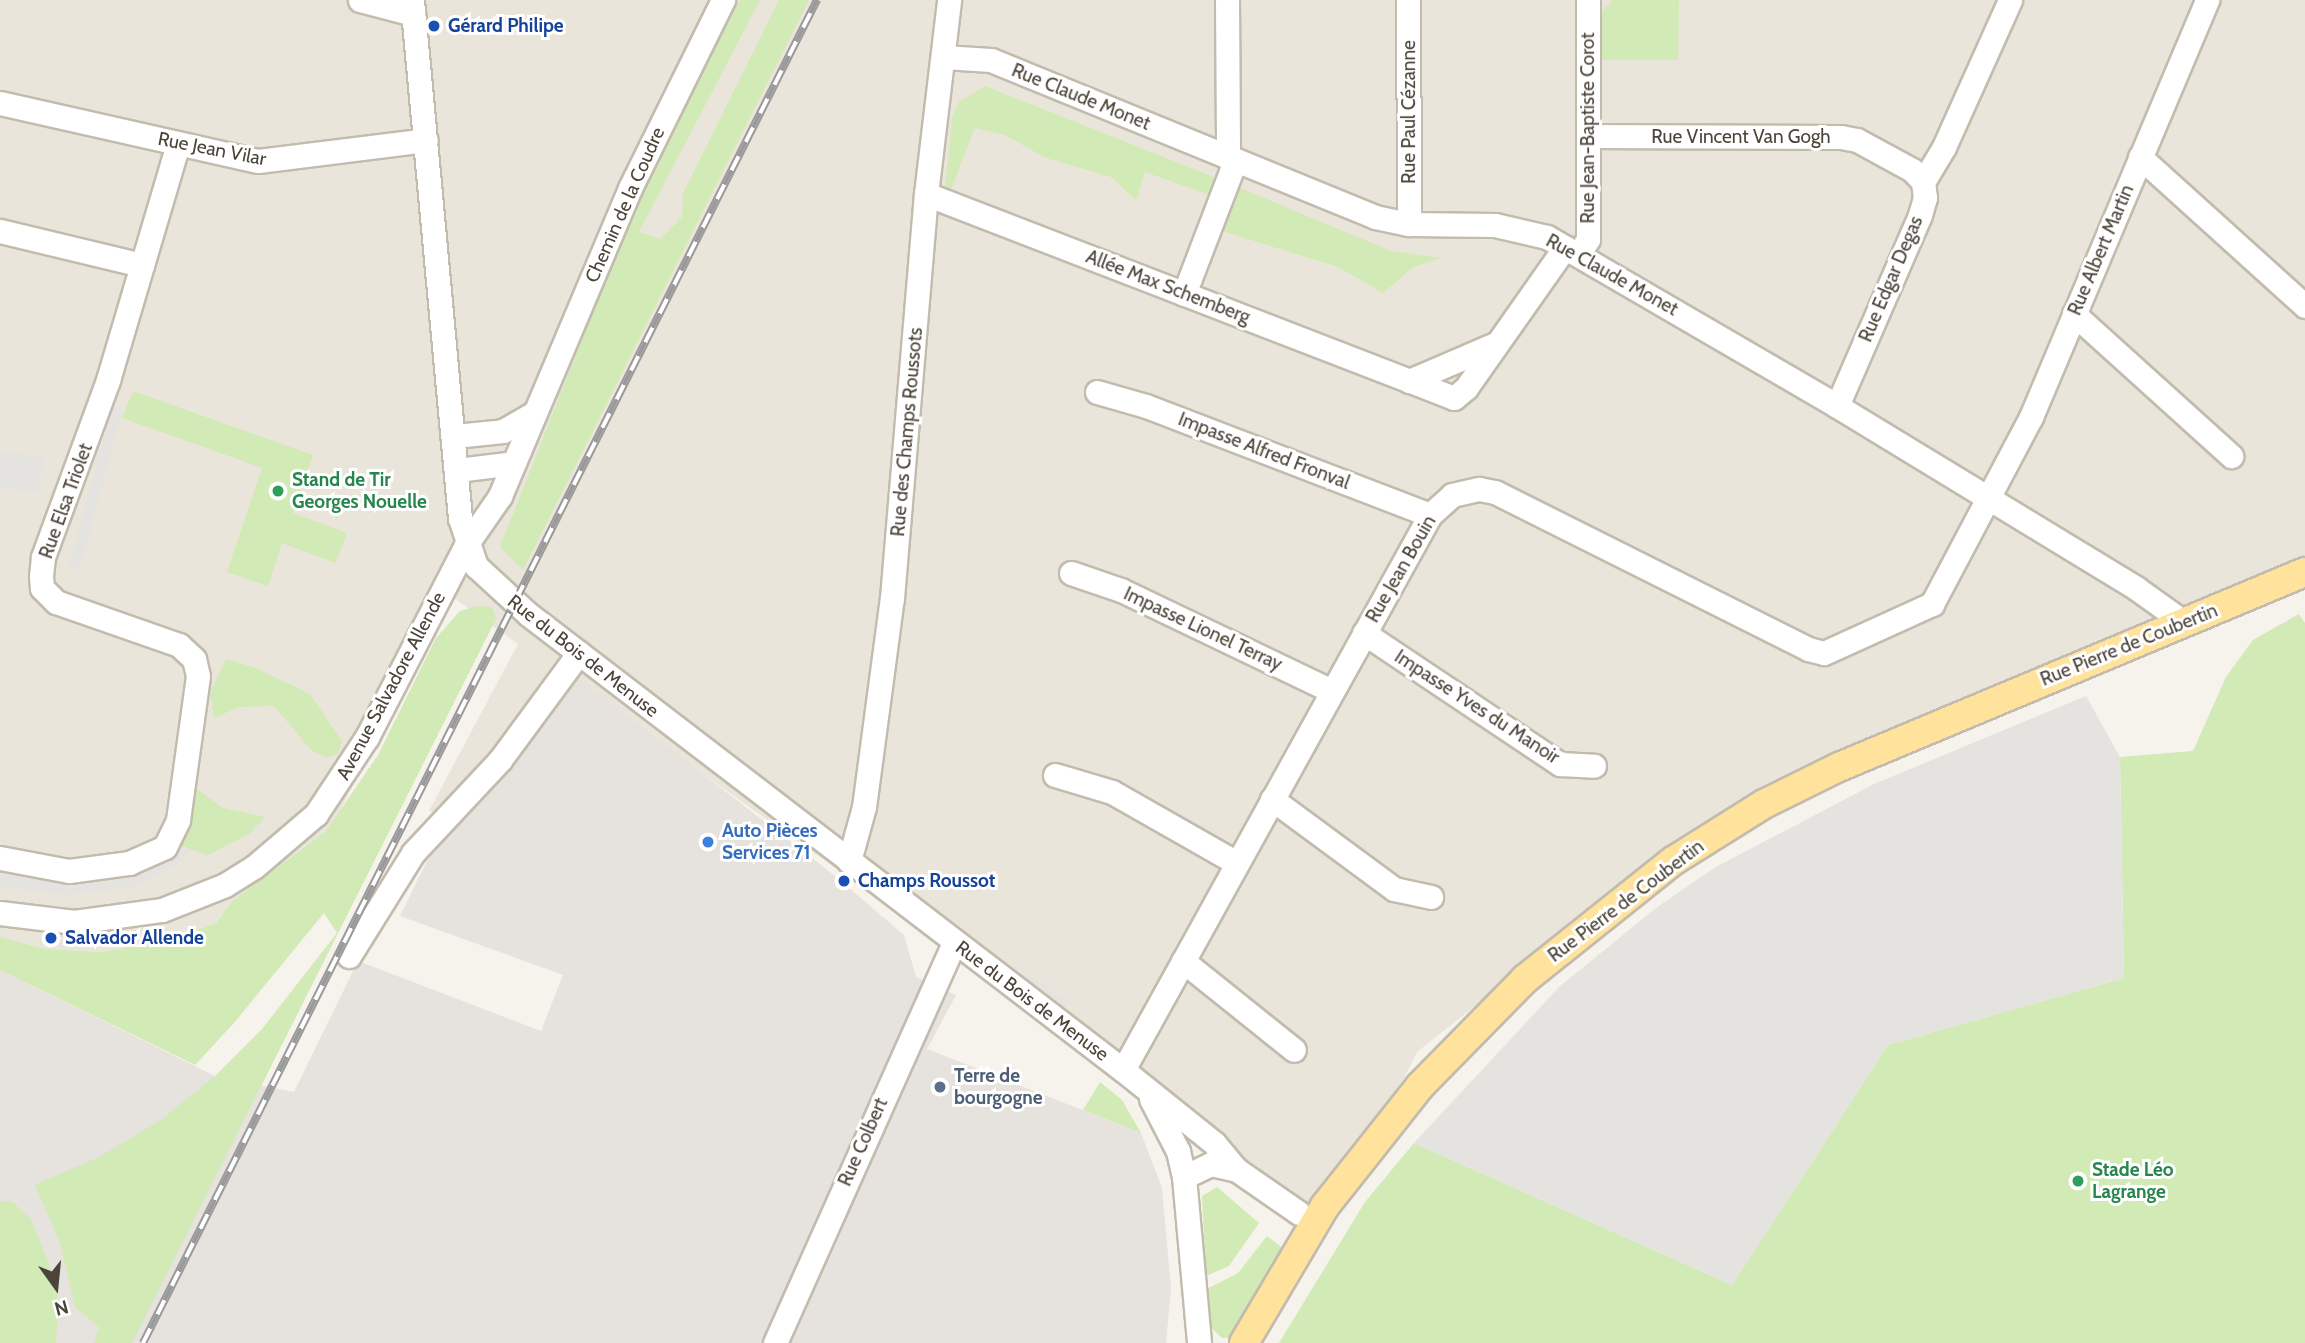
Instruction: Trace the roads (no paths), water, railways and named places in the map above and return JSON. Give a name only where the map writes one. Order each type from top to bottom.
[{"type":"main road","name":"Rue Pierre de Coubertin","points":[[1244,1343],[1297,1254],[1312,1210],[1405,1104],[1471,1030],[1566,942],[1673,861],[1764,804],[1839,767],[2305,572]]},
{"type":"street","points":[[360,0],[413,7]]},
{"type":"street","name":"Chemin de la Coudre","points":[[513,463],[630,188],[723,0]]},
{"type":"street","name":"Rue des Champs Roussots","points":[[849,861],[864,807],[892,598],[926,194],[949,0]]},
{"type":"street","points":[[1184,294],[1231,159],[1227,0]]},
{"type":"street","name":"Rue Paul Cézanne","points":[[1408,0],[1409,224]]},
{"type":"street","name":"Rue Jean-Baptiste Corot","points":[[1572,250],[1588,239],[1588,0]]},
{"type":"street","name":"Rue Edgar Degas","points":[[1837,406],[1920,215],[1925,198],[1923,182],[1944,147],[2010,0]]},
{"type":"street","name":"Rue Albert Martin","points":[[1987,498],[2031,417],[2207,0]]},
{"type":"street","name":"Rue du Bois de Menuse","points":[[413,7],[466,545],[490,582],[1123,1070],[1214,1143],[1237,1170],[1312,1210]]},
{"type":"street","name":"Rue Claude Monet","points":[[943,57],[991,60],[1374,216],[1409,224],[1495,225],[1547,237],[1837,406],[2136,588],[2185,623]]},
{"type":"street","name":"Rue Jean Vilar","points":[[0,103],[277,162],[426,140]]},
{"type":"street","name":"Rue Vincent Van Gogh","points":[[1588,136],[1841,137],[1857,140],[1912,170],[1923,182]]},
{"type":"street","name":"Rue Elsa Triolet","points":[[0,858],[69,871],[129,863],[165,847],[177,820],[198,676],[194,659],[179,645],[57,602],[42,588],[41,576],[43,557],[108,380],[178,143]]},
{"type":"street","points":[[2140,157],[2305,306]]},
{"type":"street","name":"Allée Max Schemberg","points":[[926,194],[1454,398],[1466,388],[1493,345],[1572,250]]},
{"type":"street","points":[[0,231],[142,264]]},
{"type":"street","points":[[2074,314],[2231,457]]},
{"type":"street","points":[[1409,381],[1493,345]]},
{"type":"street","name":"Impasse Alfred Fronval","points":[[1097,393],[1146,406],[1430,515]]},
{"type":"street","points":[[455,436],[503,430],[534,413]]},
{"type":"street","points":[[457,470],[513,463]]},
{"type":"street","name":"Avenue Salvadore Allende","points":[[0,913],[74,922],[162,910],[225,885],[290,840],[343,778],[466,545],[500,496],[513,463]]},
{"type":"street","name":"Rue Jean Bouin","points":[[1123,1070],[1430,515],[1452,495],[1479,489],[1495,492],[1808,649],[1824,653],[1932,604],[1987,498]]},
{"type":"street","name":"Impasse Lionel Terray","points":[[1071,573],[1121,590],[1332,691]]},
{"type":"street","name":"Impasse Yves du Manoir","points":[[1364,633],[1560,764],[1594,766]]},
{"type":"street","points":[[349,956],[413,853],[500,760],[579,653]]},
{"type":"street","points":[[1055,775],[1112,792],[1237,863]]},
{"type":"street","points":[[1272,799],[1394,889],[1431,897]]},
{"type":"street","name":"Rue Colbert","points":[[775,1343],[954,942]]},
{"type":"street","points":[[1183,961],[1294,1050]]},
{"type":"street","name":"Rue du Bois de Menuse","points":[[1147,1089],[1178,1152],[1184,1177],[1199,1343]]},
{"type":"street","points":[[1184,1177],[1212,1164],[1237,1170]]},
{"type":"railway","points":[[143,1343],[817,0]]},
{"type":"place","name":"Gérard Philipe","points":[[434,26]]},
{"type":"place","name":"Stand de Tir Georges Nouelle","points":[[278,491]]},
{"type":"place","name":"Auto Pièces Services 71","points":[[708,842]]},
{"type":"place","name":"Champs Roussot","points":[[844,881]]},
{"type":"place","name":"Salvador Allende","points":[[51,938]]},
{"type":"place","name":"Terre de bourgogne","points":[[940,1087]]},
{"type":"place","name":"Stade Léo Lagrange","points":[[2078,1181]]}]
